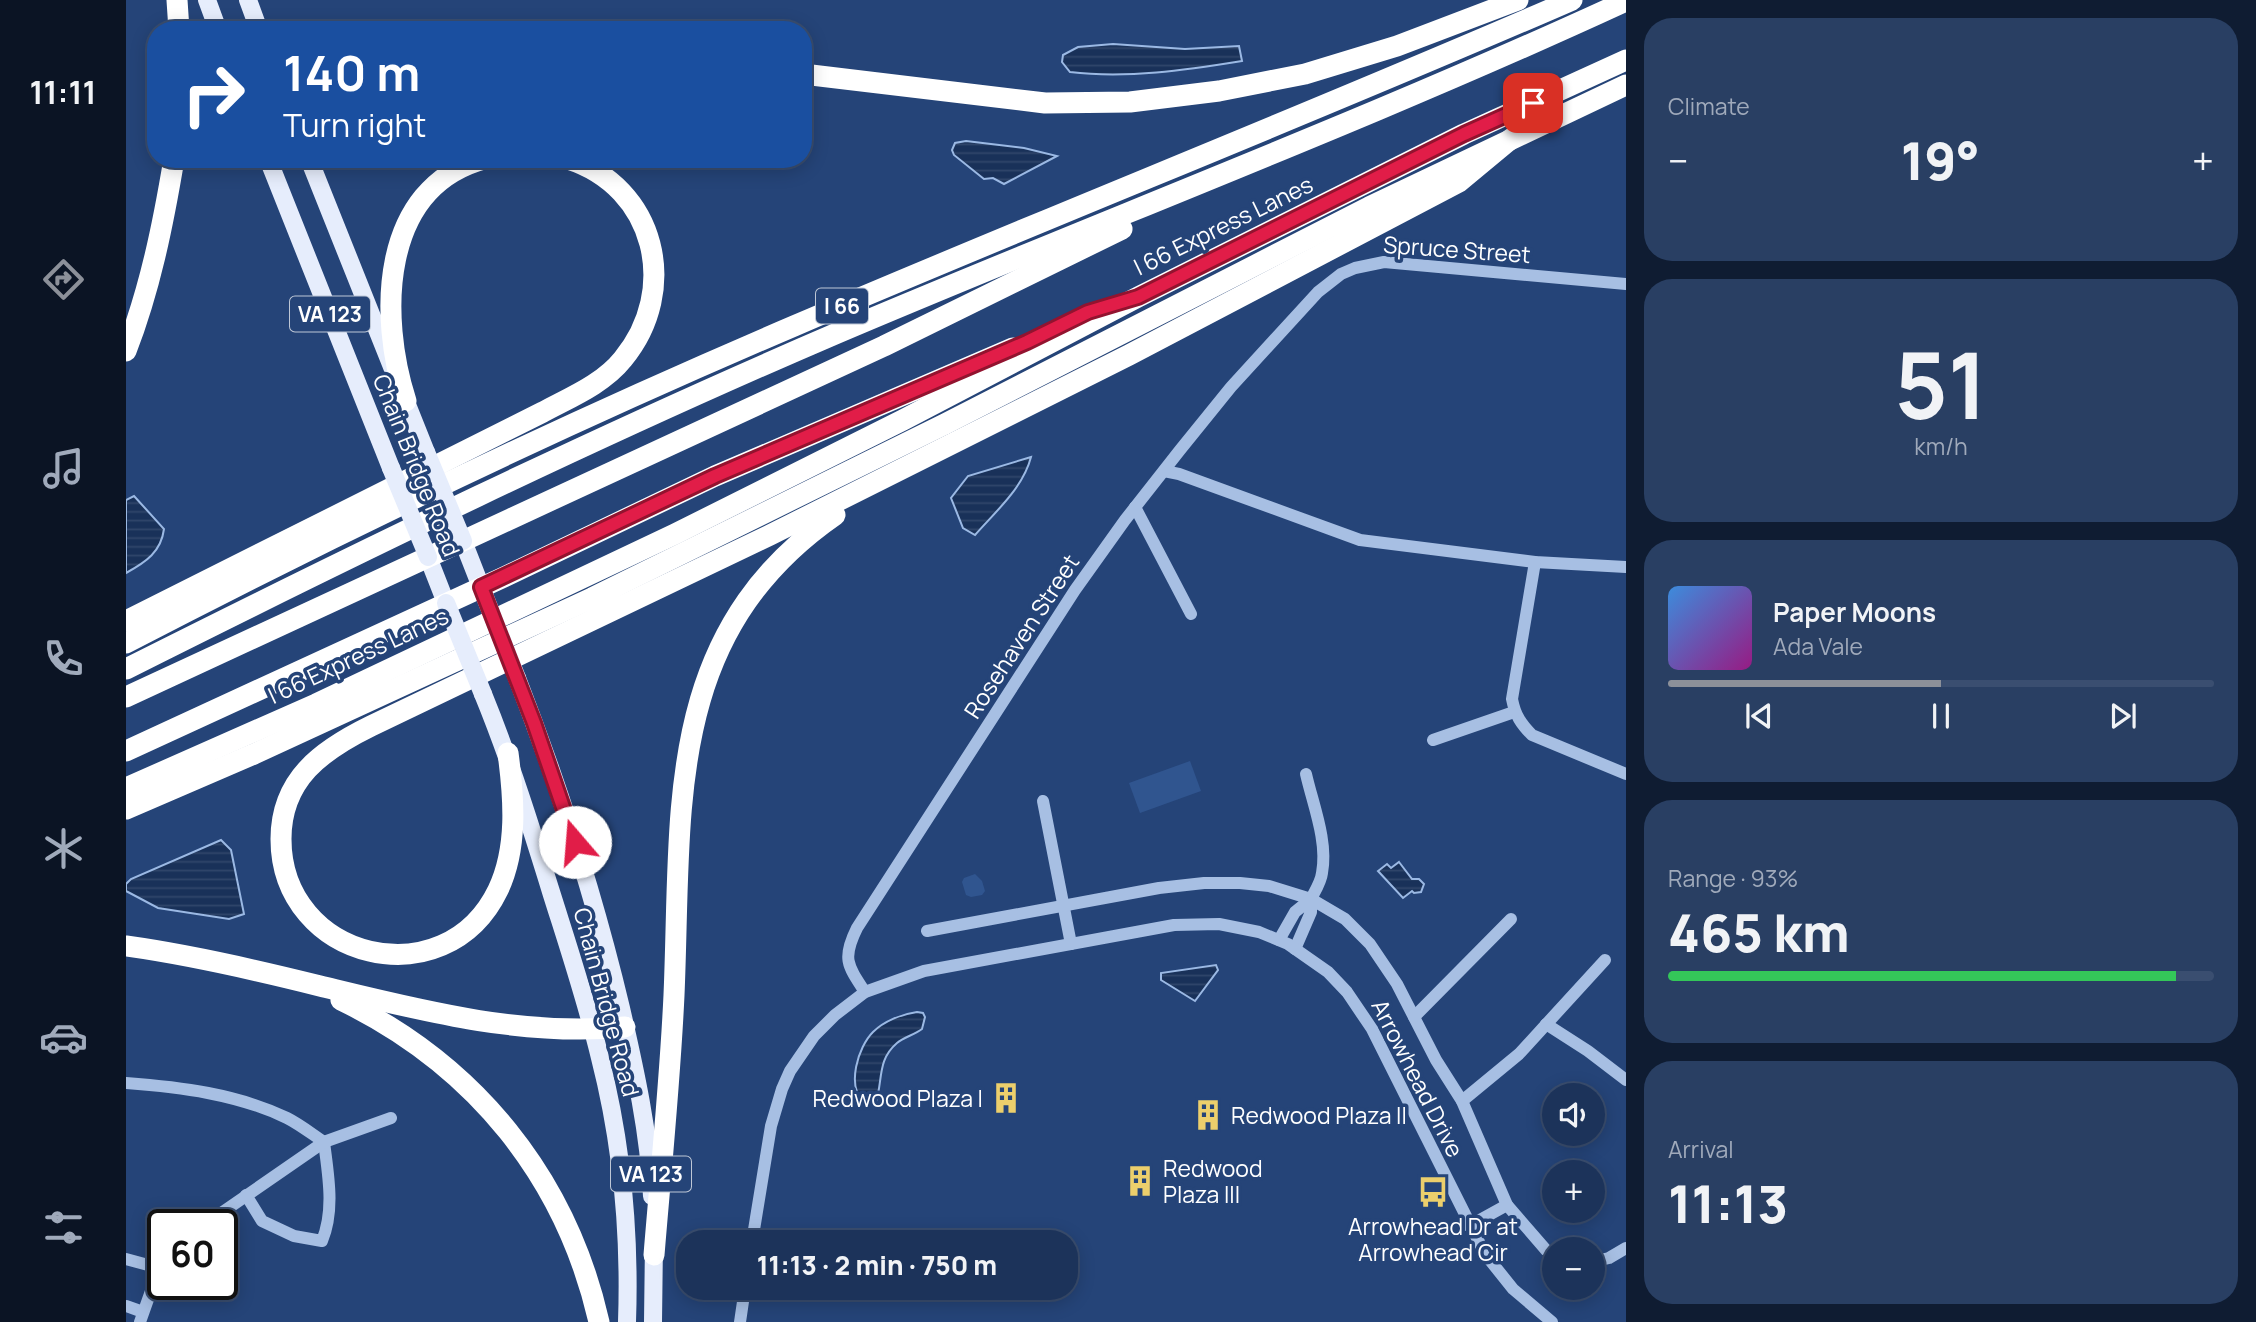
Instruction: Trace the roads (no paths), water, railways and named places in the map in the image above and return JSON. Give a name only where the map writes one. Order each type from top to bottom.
[{"type":"highway","points":[[177,0],[178,21]]},
{"type":"highway","points":[[812,75],[1045,103],[1129,102],[1219,91],[1305,74],[1397,46],[1518,0]]},
{"type":"highway","name":"I 66","points":[[126,643],[255,577],[478,470],[790,327],[1572,0]]},
{"type":"highway","name":"I 66 Express Lanes","points":[[126,669],[372,547],[719,386],[846,330],[1289,147],[1626,1]]},
{"type":"highway","name":"I 66 Express Lanes","points":[[126,788],[316,705],[675,534],[1464,134],[1626,60]]},
{"type":"highway","points":[[126,809],[254,754],[592,598],[933,430],[1369,207],[1626,85]]},
{"type":"highway","points":[[508,753],[513,811],[505,871],[490,905],[462,934],[426,951],[388,955],[344,943],[328,933],[307,913],[292,890],[285,869],[281,846],[282,822],[286,803],[295,784],[327,750],[371,726],[975,434],[1459,182],[1512,138]]},
{"type":"highway","points":[[126,697],[884,346],[1289,147]]},
{"type":"highway","points":[[126,351],[141,312],[161,233],[172,168]]},
{"type":"highway","points":[[406,401],[394,353],[390,302],[392,277],[403,234],[420,202],[445,177],[464,168]]},
{"type":"highway","points":[[126,621],[543,412],[609,374],[632,347],[645,322],[653,285],[652,248],[639,214],[621,190],[589,168]]},
{"type":"highway","points":[[126,751],[727,471],[1027,342],[1088,312],[1138,297]]},
{"type":"highway","points":[[654,1255],[672,1039],[683,789],[693,722],[713,658],[742,608],[794,546],[839,512],[975,434]]},
{"type":"highway","points":[[126,946],[203,959],[421,1011],[530,1027],[593,1030],[625,1027]]},
{"type":"highway","points":[[301,981],[358,1008],[411,1040],[457,1076],[494,1112],[527,1156],[558,1207],[583,1263],[600,1322]]},
{"type":"main road","points":[[207,0],[215,21]]},
{"type":"main road","points":[[248,0],[256,21]]},
{"type":"main road","name":"Chain Bridge Road","points":[[272,168],[391,468],[418,561],[446,603],[508,753],[593,1030],[607,1089],[619,1159],[626,1224],[627,1322]]},
{"type":"main road","name":"Chain Bridge Road","points":[[313,168],[517,678],[574,837],[603,936],[640,1098],[649,1156],[654,1255],[653,1322]]},
{"type":"street","name":"Spruce Street","points":[[1164,471],[1230,387],[1295,315],[1329,283],[1356,268],[1395,262],[1626,284]]},
{"type":"street","name":"Rosehaven Street","points":[[866,992],[849,966],[847,954],[857,928],[1075,590],[1164,471]]},
{"type":"street","points":[[1164,471],[1179,474],[1360,540],[1535,562],[1626,567]]},
{"type":"street","points":[[1135,507],[1191,614]]},
{"type":"street","points":[[1535,562],[1512,699],[1514,712],[1522,726],[1532,735],[1626,774]]},
{"type":"street","points":[[1433,740],[1514,712]]},
{"type":"street","points":[[1295,949],[1311,912],[1311,900],[1322,875],[1322,838],[1306,774]]},
{"type":"street","points":[[1043,802],[1071,944]]},
{"type":"street","points":[[927,931],[1159,888],[1204,883],[1269,886],[1311,900],[1345,919],[1370,944],[1397,984],[1436,1060],[1462,1101],[1507,1205],[1542,1245]]},
{"type":"street","points":[[1279,940],[1295,912],[1311,900]]},
{"type":"street","points":[[1414,1017],[1511,919]]},
{"type":"street","name":"Arrowhead Drive","points":[[866,992],[924,971],[1174,925],[1203,923],[1232,926],[1279,940],[1328,972],[1362,1011],[1469,1226],[1497,1270],[1513,1289],[1552,1322]]},
{"type":"street","points":[[1462,1101],[1519,1054],[1605,960]]},
{"type":"street","points":[[754,1230],[771,1126],[782,1089],[796,1061],[814,1036],[835,1015],[866,992]]},
{"type":"street","points":[[1546,1024],[1626,1080]]},
{"type":"street","points":[[126,1083],[184,1088],[244,1103],[287,1118],[324,1142],[330,1188],[326,1230],[322,1241],[295,1236],[262,1221],[246,1195]]},
{"type":"street","points":[[226,1209],[324,1142],[391,1118]]},
{"type":"street","points":[[1469,1226],[1507,1205]]},
{"type":"street","points":[[1605,1259],[1626,1248]]},
{"type":"street","points":[[126,1259],[147,1265]]},
{"type":"street","points":[[126,1306],[141,1317],[149,1300]]},
{"type":"street","points":[[740,1322],[743,1300]]},
{"type":"place","name":"Redwood Plaza I","points":[[1006,1098]]},
{"type":"place","name":"Redwood Plaza II","points":[[1208,1115]]},
{"type":"place","name":"Redwood Plaza III","points":[[1140,1181]]},
{"type":"place","name":"Arrowhead Dr at Arrowhead Cir","points":[[1433,1192]]}]
